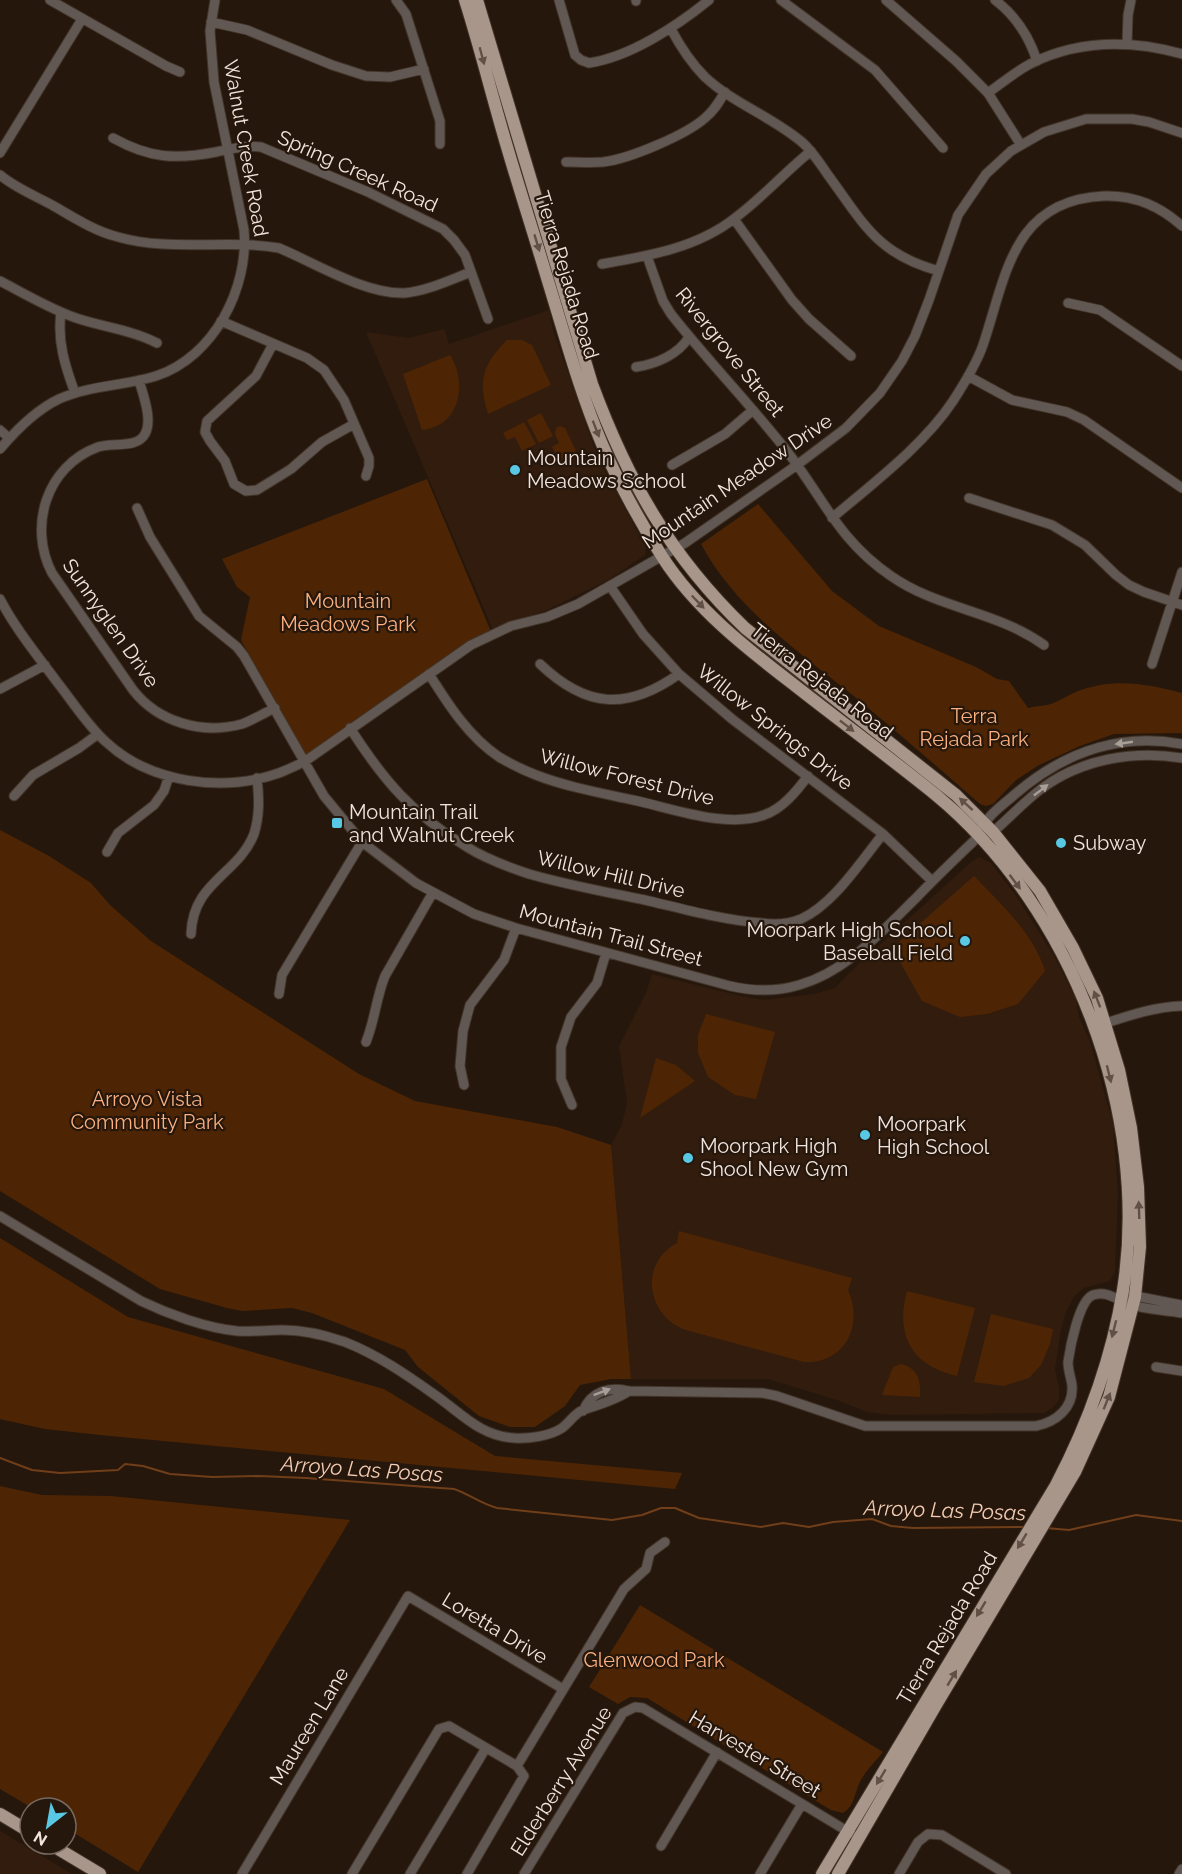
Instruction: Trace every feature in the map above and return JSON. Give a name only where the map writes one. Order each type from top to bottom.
[{"type":"main road","name":"Tierra Rejada Road","points":[[465,0],[503,133],[585,398],[612,466],[662,556],[690,594],[727,630],[936,795],[997,857],[1044,923],[1100,1025]]},
{"type":"main road","name":"Tierra Rejada Road","points":[[477,0],[596,395],[633,481],[655,518],[717,601],[768,648],[972,809],[1040,891],[1090,981],[1100,1025],[1128,1108],[1136,1164],[1140,1247],[1125,1298],[1109,1397],[1025,1559],[936,1705],[838,1874]]},
{"type":"main road","name":"Tierra Rejada Road","points":[[822,1874],[1011,1559],[1078,1454]]},
{"type":"main road","points":[[0,1814],[18,1825]]},
{"type":"main road","points":[[70,1856],[100,1874]]},
{"type":"street","points":[[50,0],[180,72]]},
{"type":"street","name":"Walnut Creek Road","points":[[0,448],[43,408],[75,393],[140,380],[170,370],[192,357],[203,347],[221,321],[237,285],[245,246],[244,230],[214,82],[211,53],[214,0]]},
{"type":"street","points":[[396,0],[406,14],[440,121],[440,144]]},
{"type":"street","points":[[559,0],[576,56],[592,63],[632,49],[671,29],[709,0]]},
{"type":"street","points":[[781,0],[875,70],[943,148]]},
{"type":"street","points":[[886,0],[956,61],[988,93],[1021,145]]},
{"type":"street","points":[[995,0],[1021,26],[1037,61]]},
{"type":"street","points":[[1127,45],[1131,0]]},
{"type":"street","points":[[0,153],[82,19]]},
{"type":"street","points":[[212,22],[247,30],[332,66],[366,76],[390,77],[424,69]]},
{"type":"street","points":[[671,29],[694,65],[724,92],[784,129],[811,151],[858,216],[880,242],[908,261],[939,271]]},
{"type":"street","points":[[988,93],[1037,61],[1087,46],[1144,46],[1182,54]]},
{"type":"street","points":[[566,162],[603,162],[644,149],[694,126],[714,109],[724,92]]},
{"type":"street","name":"Mountain Meadow Drive","points":[[304,762],[461,651],[492,634],[556,614],[578,604],[676,548],[846,428],[880,393],[902,361],[915,336],[958,215],[986,174],[1011,151],[1044,132],[1086,119],[1132,119],[1182,133]]},
{"type":"street","name":"Spring Creek Road","points":[[113,138],[148,154],[176,158],[249,146],[269,150],[368,192],[443,229],[454,240],[465,255],[488,319]]},
{"type":"street","points":[[602,264],[647,256],[682,246],[734,219],[811,151]]},
{"type":"street","points":[[0,175],[92,228],[118,237],[153,243],[264,245],[279,248],[364,286],[393,292],[414,291],[471,272]]},
{"type":"street","points":[[832,518],[924,437],[945,412],[968,376],[982,347],[1010,258],[1027,231],[1045,215],[1072,202],[1093,197],[1122,196],[1150,204],[1182,226]]},
{"type":"street","points":[[734,219],[792,300],[851,356]]},
{"type":"street","name":"Rivergrove Street","points":[[647,256],[663,301],[689,337],[753,410],[796,465],[838,528],[864,555],[892,577],[931,598],[1004,622],[1032,636],[1044,645]]},
{"type":"street","points":[[0,281],[61,312],[140,335],[157,343]]},
{"type":"street","points":[[1068,303],[1100,310],[1182,366]]},
{"type":"street","points":[[61,312],[58,334],[60,347],[75,393]]},
{"type":"street","points":[[221,321],[307,358],[324,370],[344,400],[369,458],[366,476]]},
{"type":"street","points":[[636,367],[650,365],[661,360],[684,344],[689,337]]},
{"type":"street","points":[[273,344],[256,376],[209,418],[205,427],[210,441],[225,461],[234,484],[246,491],[261,488],[291,468],[322,442],[354,424]]},
{"type":"street","points":[[968,376],[1012,400],[1067,412],[1084,420],[1182,488]]},
{"type":"street","name":"Sunnyglen Drive","points":[[140,380],[148,422],[146,433],[132,443],[106,445],[93,450],[67,468],[54,484],[44,506],[40,525],[46,562],[126,680],[141,700],[151,707],[171,719],[188,725],[218,728],[243,723],[275,708]]},
{"type":"street","points":[[672,465],[725,434],[753,410]]},
{"type":"street","points":[[0,429],[9,438]]},
{"type":"street","points":[[969,498],[1052,525],[1092,551],[1129,585],[1177,603]]},
{"type":"street","name":"Mountain Trail Street","points":[[137,508],[150,537],[199,616],[237,647],[244,656],[324,796],[362,842],[396,870],[432,894],[474,914],[516,928],[738,988],[771,990],[790,988],[823,976],[865,947],[978,837],[984,822],[1041,773],[1078,754],[1122,743],[1156,741],[1182,744]]},
{"type":"street","points":[[1152,664],[1177,603],[1182,572]]},
{"type":"street","name":"Willow Springs Drive","points":[[609,586],[643,634],[679,674],[732,719],[883,834],[932,881]]},
{"type":"street","points":[[0,599],[45,665],[98,734],[114,749],[131,760],[150,770],[198,782],[237,782],[278,773],[304,762]]},
{"type":"street","points":[[540,664],[570,688],[586,695],[610,700],[638,697],[679,674]]},
{"type":"street","points":[[0,689],[45,665]]},
{"type":"street","name":"Willow Forest Drive","points":[[429,674],[458,718],[497,756],[522,769],[565,784],[710,817],[737,819],[752,818],[768,813],[793,794],[807,776]]},
{"type":"street","name":"Willow Hill Drive","points":[[350,728],[373,764],[397,793],[429,822],[478,853],[510,867],[545,878],[706,914],[761,923],[783,924],[801,919],[830,897],[883,834]]},
{"type":"street","points":[[14,796],[37,772],[79,748],[98,734]]},
{"type":"street","name":"Mountain Trail Street","points":[[978,837],[993,832],[1040,791],[1078,768],[1095,762],[1135,755],[1165,755],[1182,758]]},
{"type":"street","points":[[107,852],[117,833],[154,806],[164,791],[169,776]]},
{"type":"street","points":[[191,934],[193,914],[208,888],[237,860],[253,835],[259,810],[257,778]]},
{"type":"street","points":[[279,994],[282,975],[362,842]]},
{"type":"street","points":[[366,1042],[374,1023],[385,976],[432,894]]},
{"type":"street","points":[[464,1085],[460,1066],[463,1031],[470,1005],[504,960],[516,928]]},
{"type":"street","points":[[572,1105],[561,1079],[561,1047],[571,1017],[597,982],[606,953]]},
{"type":"street","points":[[1100,1025],[1148,1009],[1182,1006]]},
{"type":"street","points":[[0,1216],[156,1308],[219,1328],[236,1331],[309,1332],[345,1342],[389,1364],[446,1402],[467,1421],[495,1435],[513,1438],[545,1435],[561,1429],[583,1411],[586,1401],[591,1396],[616,1388],[629,1391],[762,1393],[865,1426],[1036,1426],[1047,1424],[1058,1418],[1070,1398],[1072,1388],[1068,1363],[1076,1325],[1085,1300],[1092,1295],[1182,1305]]},
{"type":"street","points":[[1125,1298],[1182,1313]]},
{"type":"street","points":[[1156,1366],[1182,1371]]},
{"type":"street","points":[[517,1767],[624,1589],[646,1569],[650,1553],[664,1542]]},
{"type":"street","name":"Loretta Drive","points":[[408,1596],[563,1689]]},
{"type":"street","name":"Maureen Lane","points":[[242,1874],[408,1596]]},
{"type":"street","name":"Harvester Street","points":[[630,1708],[642,1708],[860,1838]]},
{"type":"street","name":"Elderberry Avenue","points":[[527,1873],[623,1713],[630,1708]]},
{"type":"street","points":[[352,1874],[440,1729],[449,1726],[517,1767],[524,1776],[467,1874]]},
{"type":"street","points":[[410,1874],[486,1748]]},
{"type":"street","points":[[661,1846],[717,1752]]},
{"type":"street","points":[[760,1874],[802,1804]]},
{"type":"street","points":[[899,1874],[918,1842],[928,1834],[942,1835],[1002,1873]]},
{"type":"street","points":[[1179,1874],[1182,1869]]},
{"type":"shaded area","name":"Mountain Meadows School","points":[[549,310],[554,333],[598,458],[646,548],[645,555],[608,580],[549,609],[493,630],[366,332],[408,338],[444,329],[449,344]]},
{"type":"shaded area","name":"Moorpark High School","points":[[979,857],[991,863],[1017,897],[1053,954],[1076,999],[1079,1017],[1090,1041],[1113,1124],[1118,1192],[1115,1272],[1110,1281],[1084,1288],[1074,1297],[1066,1312],[1055,1369],[1059,1400],[1044,1413],[893,1415],[867,1412],[837,1400],[768,1379],[631,1379],[611,1145],[622,1124],[627,1103],[619,1046],[646,993],[652,974],[764,1000],[814,994],[835,988]]},
{"type":"shaded area","points":[[0,1831],[18,1842],[18,1856],[42,1856],[72,1874],[0,1874]]},
{"type":"green space","points":[[507,340],[522,340],[532,345],[551,385],[488,414],[483,392],[484,374],[492,357]]},
{"type":"green space","points":[[450,355],[459,378],[457,402],[445,421],[435,427],[422,430],[403,374]]},
{"type":"green space","points":[[541,413],[553,436],[539,443],[527,420]]},
{"type":"green space","points":[[524,422],[536,444],[522,451],[515,437],[507,440],[503,433]]},
{"type":"green space","points":[[560,426],[565,428],[576,451],[559,460],[552,447],[559,443],[555,434],[556,428]]},
{"type":"green space","name":"Mountain Meadows Park","points":[[427,479],[492,634],[308,759],[241,640],[250,597],[237,587],[222,559]]},
{"type":"green space","name":"Terra Rejada Park","points":[[758,504],[832,591],[879,626],[976,667],[997,679],[1009,681],[1028,708],[1051,704],[1077,691],[1094,686],[1120,683],[1157,687],[1182,693],[1182,733],[1114,734],[1080,746],[1039,765],[1016,780],[993,804],[986,806],[980,804],[871,710],[770,628],[750,609],[715,567],[701,544]]},
{"type":"green space","name":"Arroyo Vista Community Park","points":[[0,830],[49,856],[91,883],[110,905],[151,941],[359,1074],[415,1101],[557,1127],[611,1145],[631,1379],[611,1379],[580,1385],[565,1406],[535,1427],[510,1427],[479,1416],[418,1367],[405,1350],[312,1313],[292,1308],[242,1311],[160,1289],[0,1191]]},
{"type":"green space","name":"Moorpark High School Baseball Field","points":[[974,876],[1025,932],[1040,957],[1045,971],[1018,1004],[987,1014],[960,1017],[922,1001],[892,948]]},
{"type":"green space","points":[[706,1014],[775,1032],[756,1099],[735,1095],[708,1077],[698,1053],[698,1035]]},
{"type":"green space","points":[[656,1058],[676,1065],[695,1081],[640,1118]]},
{"type":"green space","points":[[679,1231],[852,1278],[848,1290],[854,1316],[847,1340],[830,1357],[804,1362],[686,1330],[673,1323],[656,1302],[652,1289],[652,1276],[656,1263],[677,1243]]},
{"type":"green space","points":[[0,1238],[128,1317],[384,1389],[495,1456],[682,1473],[675,1489],[100,1435],[45,1429],[0,1419]]},
{"type":"green space","points":[[907,1291],[975,1308],[957,1376],[928,1365],[910,1346],[903,1321]]},
{"type":"green space","points":[[991,1314],[1053,1329],[1050,1344],[1041,1365],[1029,1378],[1003,1386],[974,1382]]},
{"type":"green space","points":[[901,1364],[915,1372],[920,1386],[920,1397],[882,1395],[893,1367]]},
{"type":"green space","points":[[0,1486],[42,1495],[111,1496],[350,1520],[138,1872],[78,1835],[78,1796],[18,1796],[18,1800],[0,1789]]},
{"type":"green space","name":"Glenwood Park","points":[[640,1605],[883,1752],[864,1775],[847,1810],[843,1813],[831,1810],[647,1698],[630,1697],[618,1704],[589,1687]]},
{"type":"waterway","name":"Arroyo Las Posas","points":[[0,1458],[32,1470],[60,1473],[118,1470],[125,1464],[143,1466],[170,1474],[306,1478],[454,1489],[497,1508],[612,1520],[642,1515],[661,1508],[675,1508],[699,1518],[761,1527],[783,1523],[809,1527],[833,1522],[872,1519],[891,1526],[913,1528],[1025,1527]]},
{"type":"waterway","name":"Arroyo Las Posas","points":[[1046,1528],[1069,1530],[1136,1515],[1182,1521]]},
{"type":"place","name":"Mountain Meadows School","points":[[515,470]]},
{"type":"place","name":"Mountain Trail and Walnut Creek","points":[[337,823]]},
{"type":"place","name":"Subway","points":[[1061,843]]},
{"type":"place","name":"Moorpark High School Baseball Field","points":[[965,941]]},
{"type":"place","name":"Moorpark High School","points":[[865,1135]]},
{"type":"place","name":"Moorpark High Shool New Gym","points":[[688,1158]]}]
